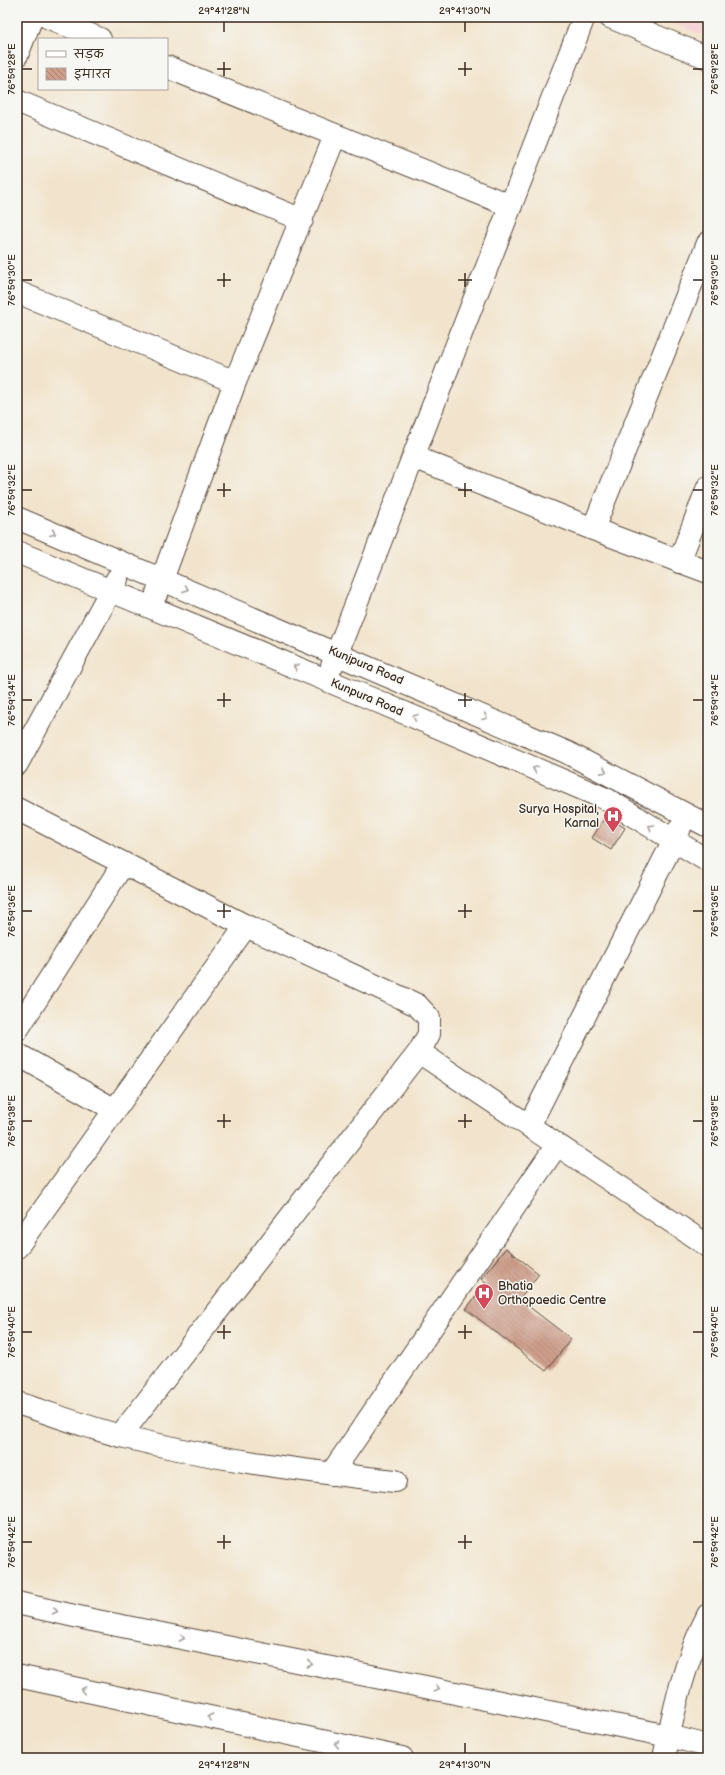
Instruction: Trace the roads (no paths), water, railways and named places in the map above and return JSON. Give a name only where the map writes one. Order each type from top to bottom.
[{"type":"street","points":[[17,55],[32,17]]},
{"type":"street","points":[[47,17],[98,38]]},
{"type":"street","points":[[326,680],[584,17]]},
{"type":"street","points":[[610,17],[708,58]]},
{"type":"street","points":[[168,66],[335,136],[511,206]]},
{"type":"street","points":[[17,101],[302,220]]},
{"type":"street","points":[[152,608],[161,578],[235,382],[335,136]]},
{"type":"street","points":[[593,529],[700,289],[708,243]]},
{"type":"street","points":[[17,292],[235,382]]},
{"type":"street","points":[[414,457],[593,529],[708,572]]},
{"type":"street","points":[[679,562],[708,487]]},
{"type":"street","name":"Kunjpura Road","points":[[17,518],[337,653],[566,752],[708,826]]},
{"type":"street","name":"Kunpura Road","points":[[17,552],[326,680],[606,799],[708,861]]},
{"type":"street","points":[[17,764],[126,564]]},
{"type":"street","points":[[17,809],[246,926],[417,1005],[429,1018],[429,1034],[419,1052],[120,1436]]},
{"type":"street","points":[[529,1126],[687,815]]},
{"type":"street","points":[[17,1030],[124,864]]},
{"type":"street","points":[[17,1247],[246,926]]},
{"type":"street","points":[[419,1052],[708,1246]]},
{"type":"street","points":[[17,1054],[115,1110]]},
{"type":"street","points":[[331,1474],[557,1145]]},
{"type":"street","points":[[17,1403],[120,1436],[207,1455],[331,1474],[394,1481]]},
{"type":"street","points":[[17,1603],[92,1620],[669,1736],[708,1746]]},
{"type":"street","points":[[664,1758],[680,1688],[703,1637],[708,1615]]},
{"type":"street","points":[[17,1676],[402,1758]]},
{"type":"place","name":"Surya Hospital, Karnal","points":[[613,833]]},
{"type":"place","name":"Bhatia Orthopaedic Centre","points":[[484,1310]]}]
